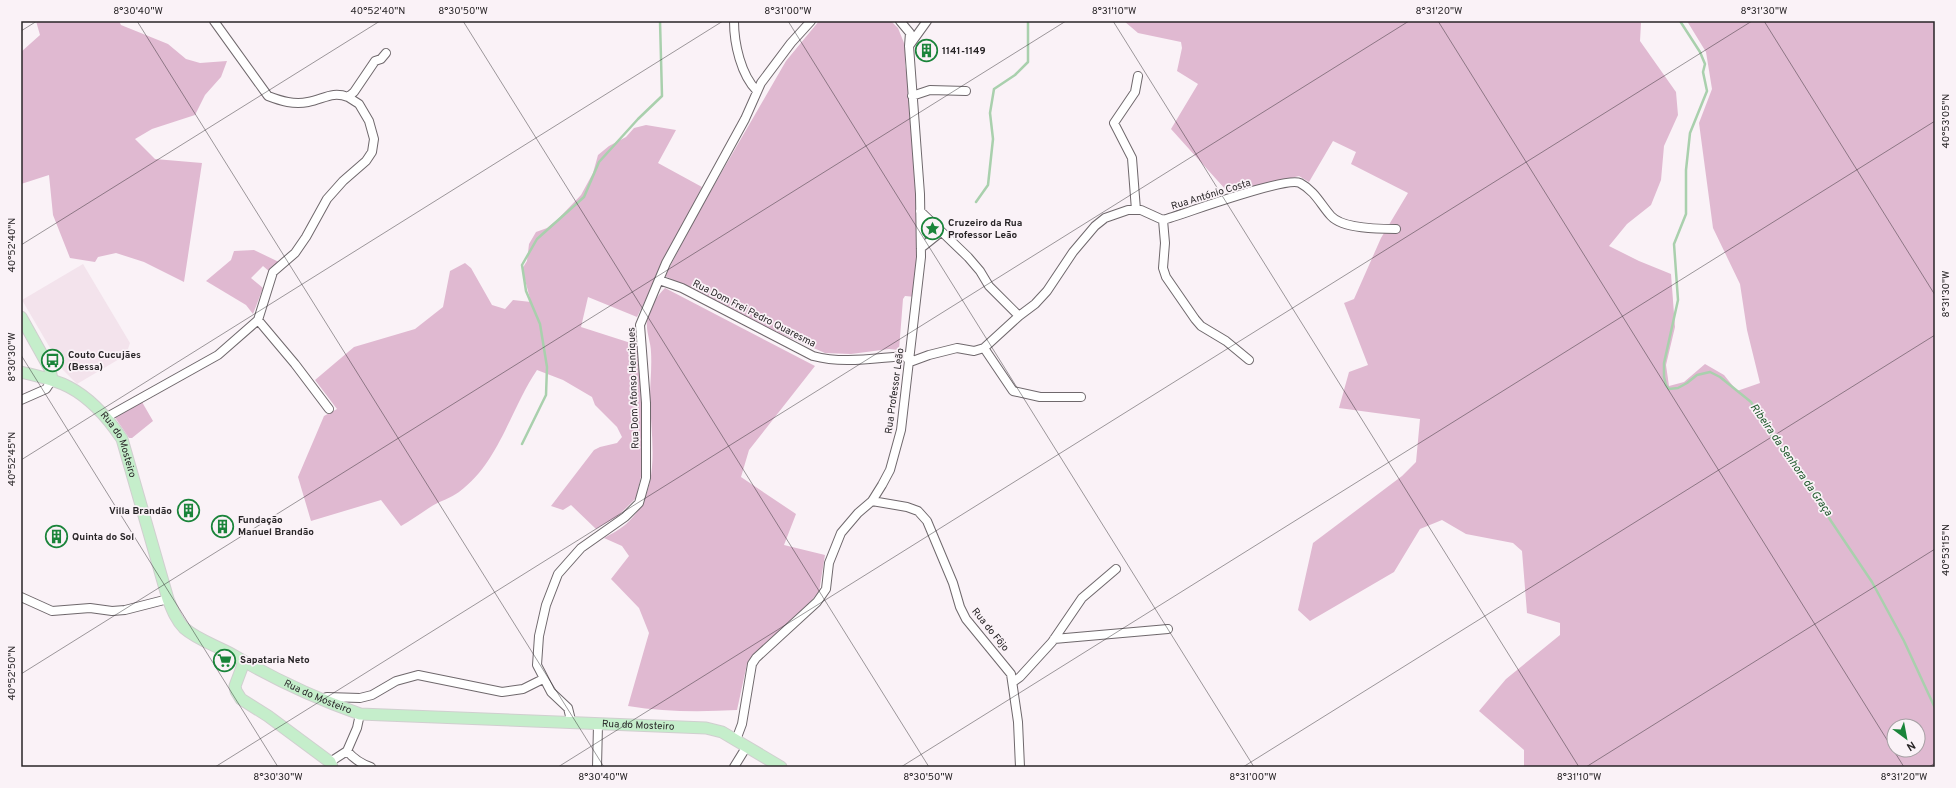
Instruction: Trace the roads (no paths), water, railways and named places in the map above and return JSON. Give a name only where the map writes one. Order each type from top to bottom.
[{"type":"main road","points":[[21,317],[50,369],[52,380]]},
{"type":"main road","name":"Rua do Mosteiro","points":[[21,372],[52,380],[69,387],[92,403],[107,417],[122,439],[173,613],[183,627],[198,638],[244,662],[322,699],[360,714],[572,724],[706,728],[722,732],[781,767]]},
{"type":"main road","points":[[244,662],[235,686],[241,699],[268,716],[331,765]]},
{"type":"street","points":[[107,417],[218,355],[258,320],[273,272],[295,253],[306,237],[327,199],[343,181],[366,161],[372,152],[374,139],[370,121],[359,104],[348,97],[339,94],[308,102],[293,103],[282,102],[268,96],[214,21]]},
{"type":"street","points":[[724,21],[734,22],[741,60],[748,80],[757,91]]},
{"type":"street","name":"Rua Dom Afonso Henriques","points":[[572,724],[568,708],[551,692],[537,665],[539,636],[546,605],[558,574],[581,548],[625,517],[639,503],[646,478],[646,403],[640,325],[659,280],[685,226],[745,119],[761,83],[791,43],[811,21]]},
{"type":"street","name":"Rua Professor Leão","points":[[736,740],[742,724],[752,664],[756,658],[817,602],[826,589],[829,563],[841,533],[858,513],[872,501],[890,470],[901,430],[910,362],[921,248],[909,46],[910,34],[900,21]]},
{"type":"street","points":[[909,46],[927,21]]},
{"type":"street","points":[[348,97],[354,92],[375,60],[381,59],[386,53]]},
{"type":"street","points":[[1136,210],[1132,158],[1114,123],[1135,92],[1138,76]]},
{"type":"street","points":[[912,96],[930,90],[966,91]]},
{"type":"street","name":"Rua António Costa","points":[[984,348],[1019,316],[1035,304],[1047,291],[1060,269],[1095,226],[1105,218],[1128,210],[1142,210],[1163,220],[1288,182],[1299,183],[1314,193],[1332,217],[1347,224],[1369,228],[1396,229]]},
{"type":"street","points":[[920,211],[968,257],[980,271],[989,286],[1019,316]]},
{"type":"street","points":[[1163,220],[1165,243],[1163,268],[1166,277],[1198,323],[1249,360]]},
{"type":"street","points":[[921,248],[941,232]]},
{"type":"street","name":"Rua Dom Frei Pedro Quaresma","points":[[659,280],[682,288],[812,356],[828,360],[849,360],[905,356],[910,362]]},
{"type":"street","points":[[258,320],[295,364],[329,409]]},
{"type":"street","points":[[910,362],[929,355],[957,348],[974,350],[984,348],[1013,391],[1040,397],[1081,397]]},
{"type":"street","points":[[21,400],[46,389],[52,380]]},
{"type":"street","name":"Rua do Fôjo","points":[[872,501],[907,506],[918,511],[927,521],[953,583],[960,607],[966,619],[1012,674],[1020,767]]},
{"type":"street","points":[[1013,682],[1020,677],[1054,639],[1082,598],[1116,569]]},
{"type":"street","points":[[21,597],[52,611],[90,608],[112,611],[125,610],[168,599]]},
{"type":"street","points":[[1054,639],[1168,629]]},
{"type":"street","points":[[322,699],[328,697],[342,698],[372,695],[396,681],[418,675],[502,692],[523,689],[543,679]]},
{"type":"street","points":[[331,765],[347,751],[357,728],[360,714]]},
{"type":"street","points":[[597,767],[598,725]]},
{"type":"street","points":[[734,767],[747,746]]},
{"type":"street","points":[[347,751],[353,758],[363,765],[371,767]]},
{"type":"waterway","points":[[522,444],[546,395],[547,367],[540,324],[526,291],[522,265],[537,239],[584,197],[599,162],[638,119],[662,96],[660,21]]},
{"type":"waterway","points":[[976,202],[988,185],[993,139],[990,113],[994,89],[1015,75],[1028,62],[1028,21]]},
{"type":"waterway","name":"Ribeira da Senhora da Graça","points":[[1680,21],[1700,52],[1705,64],[1703,72],[1707,91],[1690,133],[1686,170],[1686,214],[1674,244],[1678,300],[1664,363],[1664,377],[1666,385],[1669,389],[1678,388],[1697,375],[1710,372],[1720,377],[1751,402],[1773,438],[1805,478],[1831,521],[1872,582],[1904,641],[1935,708]]},
{"type":"place","name":"1141-1149","points":[[926,51]]},
{"type":"place","name":"Cruzeiro da Rua Professor Leão","points":[[932,229]]},
{"type":"place","name":"Couto Cucujães (Bessa)","points":[[53,361]]},
{"type":"place","name":"Villa Brandão","points":[[188,511]]},
{"type":"place","name":"Fundação Manuel Brandão","points":[[223,526]]},
{"type":"place","name":"Quinta do Sol","points":[[57,537]]},
{"type":"place","name":"Sapataria Neto","points":[[224,660]]}]
